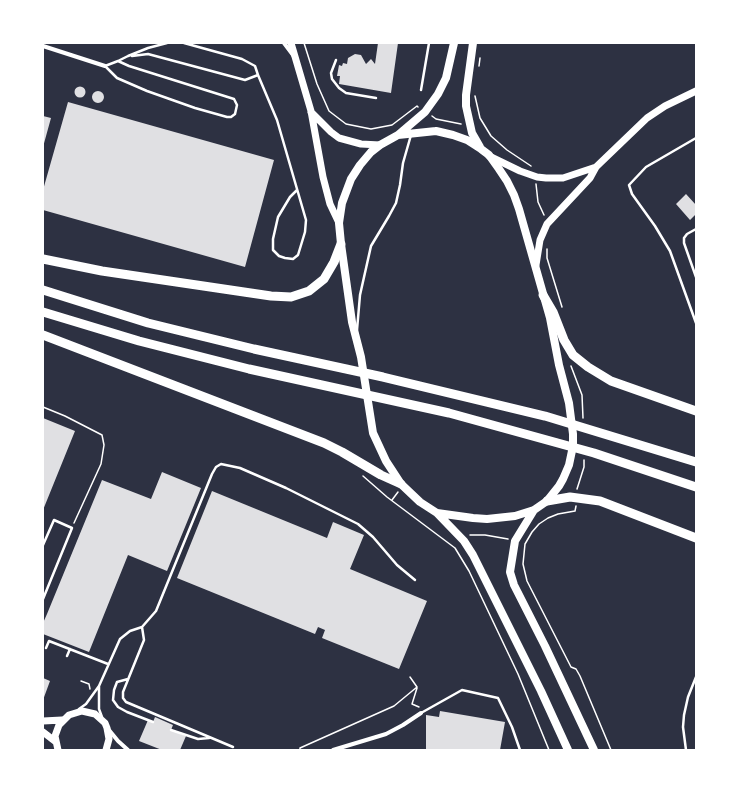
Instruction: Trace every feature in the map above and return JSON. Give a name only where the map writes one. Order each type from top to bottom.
[{"type":"highway","points":[[43,259],[102,270],[270,296],[291,296],[309,291],[324,279],[334,262],[340,244]]},
{"type":"highway","points":[[43,290],[148,323],[254,349],[383,376],[545,416],[696,462]]},
{"type":"highway","points":[[543,295],[564,340],[573,355],[588,367],[611,381],[696,411]]},
{"type":"highway","points":[[43,312],[84,325],[249,369],[449,413],[594,453],[696,487]]},
{"type":"highway","points":[[43,335],[324,443],[381,475],[401,484]]},
{"type":"highway","points":[[547,501],[570,497],[600,501],[696,538]]},
{"type":"main road","points":[[454,43],[446,78],[438,94],[425,112],[398,136],[380,145],[363,160],[351,179],[342,203],[339,223],[340,244],[352,322],[357,337],[372,434],[386,461],[401,484],[420,502],[437,513],[464,541],[473,555],[541,691],[568,750]]},
{"type":"main road","points":[[473,43],[466,95],[466,106],[472,133],[481,149]]},
{"type":"main road","points":[[398,136],[436,131],[467,140],[489,156],[507,181],[519,209],[550,318],[569,403],[573,434],[573,446],[569,465],[559,486],[547,501],[534,510],[515,516],[487,519],[437,513]]},
{"type":"main road","points":[[534,510],[515,541],[510,572],[514,585],[566,689],[594,750]]},
{"type":"street","points":[[284,43],[295,58]]},
{"type":"street","points":[[291,43],[311,111],[323,177],[330,204],[339,223]]},
{"type":"street","points":[[43,46],[105,66]]},
{"type":"street","points":[[535,268],[540,240],[547,224],[590,178],[596,167],[647,118],[665,106],[696,91]]},
{"type":"street","points":[[311,111],[331,132],[339,138],[361,144],[380,145]]},
{"type":"street","points":[[489,156],[520,171],[542,177],[563,178],[596,167]]},
{"type":"street","points":[[58,750],[56,731],[62,720],[74,712],[82,711],[95,714],[103,720],[107,728],[128,750]]},
{"type":"street","points":[[333,750],[386,734],[422,712]]},
{"type":"street","points":[[43,721],[62,720]]},
{"type":"street","points":[[106,750],[109,739],[107,728]]},
{"type":"street","points":[[43,732],[56,742]]},
{"type":"lane","points":[[118,61],[129,66],[234,99],[237,105],[235,114],[231,117],[227,117],[147,91],[117,78],[105,66],[148,48],[167,43]]},
{"type":"lane","points":[[184,43],[242,59],[254,66],[277,120],[306,220],[305,232],[298,255],[292,259],[279,256],[272,250],[278,217],[290,197],[297,190]]},
{"type":"lane","points":[[421,90],[429,43]]},
{"type":"lane","points":[[128,56],[148,54],[245,80],[258,75]]},
{"type":"lane","points":[[336,60],[331,73],[332,79],[339,88],[346,94],[376,98]]},
{"type":"lane","points":[[357,337],[360,295],[371,246],[396,203],[400,185],[402,163],[411,134]]},
{"type":"lane","points":[[696,138],[646,167],[629,185],[632,194],[655,226],[670,251],[696,323]]},
{"type":"lane","points":[[696,229],[690,231],[684,238],[686,250],[696,277]]},
{"type":"lane","points":[[74,712],[86,704],[99,686],[120,639],[130,631],[142,627],[156,611],[212,474],[216,467],[221,464],[240,468],[286,488],[358,524],[374,537],[397,565],[415,580]]},
{"type":"lane","points":[[43,545],[54,520],[72,528],[43,599]]},
{"type":"lane","points":[[142,627],[144,640],[123,692],[123,698],[126,702],[233,747]]},
{"type":"lane","points":[[46,648],[49,641],[108,664]]},
{"type":"lane","points":[[67,656],[70,649]]},
{"type":"lane","points":[[686,750],[683,727],[684,714],[688,697],[696,677]]},
{"type":"lane","points":[[128,679],[117,682],[113,700],[118,707],[123,710],[153,722]]},
{"type":"lane","points":[[99,686],[99,709],[103,720]]},
{"type":"lane","points":[[422,712],[462,690],[498,698],[512,727],[520,750]]},
{"type":"lane","points":[[171,730],[198,739],[210,738]]},
{"type":"path","points":[[304,43],[317,84],[328,111],[346,124],[370,129],[392,125],[417,106],[419,108]]},
{"type":"path","points":[[479,69],[481,56]]},
{"type":"path","points":[[475,94],[479,119],[491,136],[507,150],[533,166]]},
{"type":"path","points":[[436,119],[461,124]]},
{"type":"path","points":[[536,182],[538,202],[545,218]]},
{"type":"path","points":[[548,243],[547,258],[562,309]]},
{"type":"path","points":[[43,407],[65,416],[102,435],[104,445],[100,464],[72,528]]},
{"type":"path","points":[[359,473],[455,548],[469,570],[518,674],[549,750]]},
{"type":"path","points":[[576,508],[576,511],[558,514],[539,524],[532,532],[526,544],[522,564],[527,581],[571,667],[576,669],[580,676],[611,750]]},
{"type":"path","points":[[470,535],[485,535],[505,538]]},
{"type":"path","points":[[410,677],[417,687]]},
{"type":"path","points":[[81,680],[89,684],[90,689]]},
{"type":"path","points":[[417,687],[412,704],[419,707],[422,712]]},
{"type":"path","points":[[300,750],[300,748],[394,706],[417,687]]},
{"type":"building","points":[[378,43],[398,43],[391,93],[339,84],[340,76],[337,76],[339,65],[342,66],[343,63],[347,64],[348,58],[355,54],[361,55],[366,64],[371,59],[375,64]]},
{"type":"building","points":[[80,86],[84,88],[86,92],[84,96],[80,98],[76,96],[74,92],[76,88]]},
{"type":"building","points":[[98,91],[102,93],[104,97],[102,101],[98,103],[94,101],[92,97],[94,93]]},
{"type":"building","points":[[68,102],[274,160],[245,267],[43,210],[43,190]]},
{"type":"building","points":[[43,116],[51,118],[43,147]]},
{"type":"building","points":[[686,194],[696,205],[696,214],[690,220],[676,204]]},
{"type":"building","points":[[43,418],[75,431],[43,510]]},
{"type":"building","points":[[162,472],[201,488],[167,571],[128,555],[89,652],[43,634],[43,623],[102,480],[151,499]]},
{"type":"building","points":[[212,491],[327,538],[333,522],[364,535],[350,569],[427,601],[399,669],[322,638],[325,630],[318,627],[315,634],[177,578]]},
{"type":"building","points":[[43,678],[50,681],[43,700]]},
{"type":"building","points":[[440,711],[505,722],[500,750],[426,750],[426,715],[439,717]]},
{"type":"building","points":[[155,717],[173,725],[171,730],[186,736],[180,750],[162,750],[139,741],[148,720],[153,722]]}]
